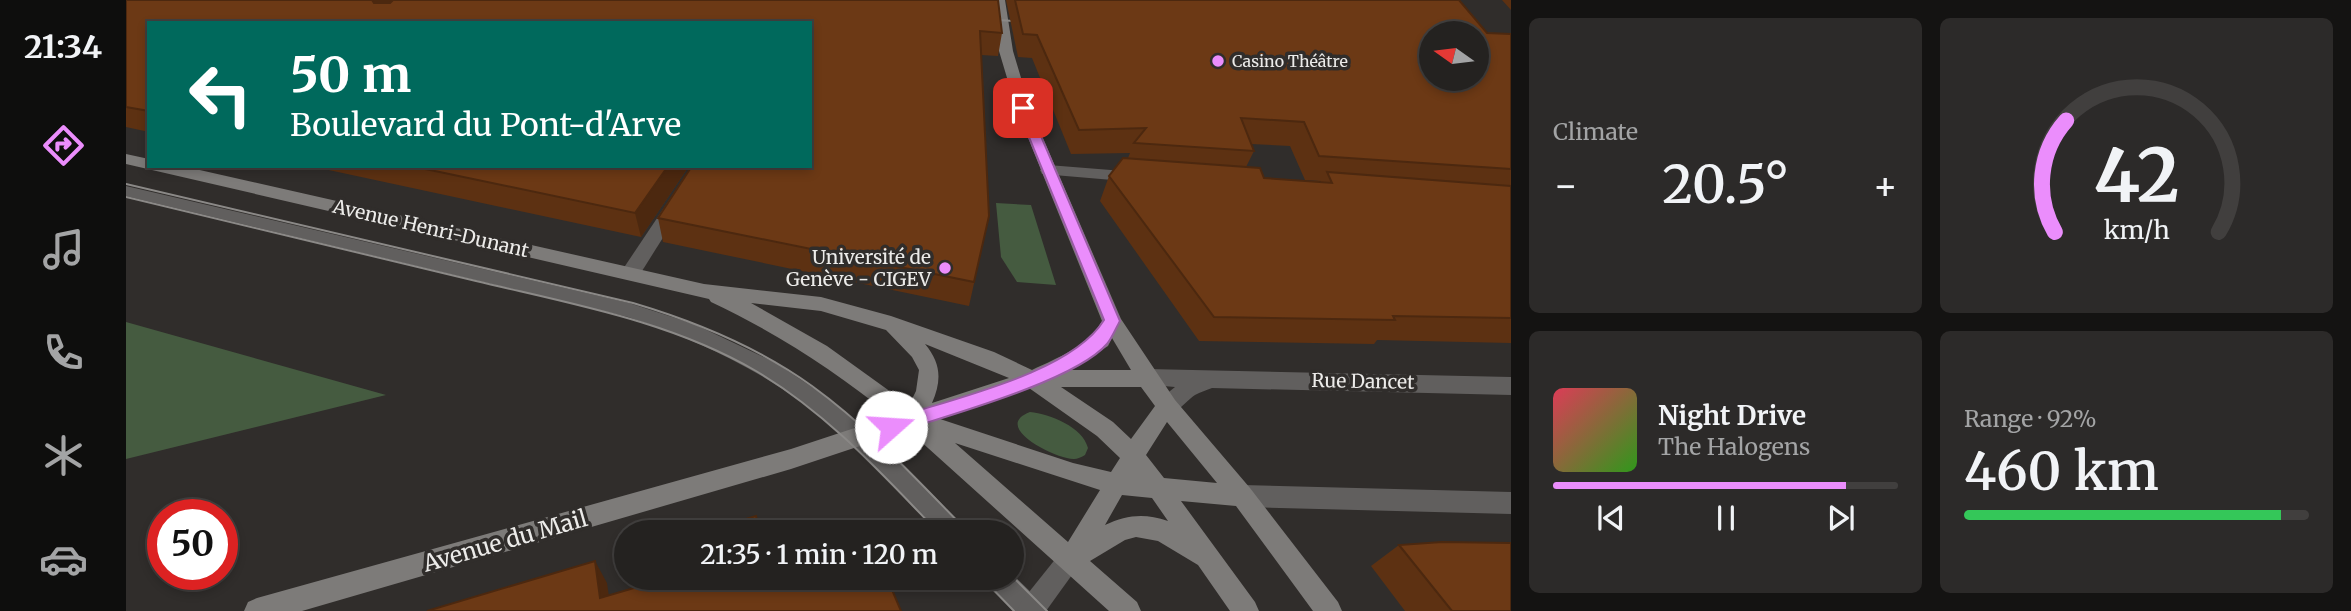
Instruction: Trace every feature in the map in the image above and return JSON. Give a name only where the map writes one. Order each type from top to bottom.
[{"type":"main road","points":[[999,0],[1002,34],[1014,82],[1112,321],[1167,406],[1242,496],[1329,611]]},
{"type":"main road","points":[[126,159],[147,164]]},
{"type":"main road","name":"Avenue Henri-Dunant","points":[[176,168],[704,291],[781,298],[857,313],[987,358],[1032,379],[1105,429],[1133,456],[1246,611]]},
{"type":"main road","name":"Avenue Henri-Dunant","points":[[704,291],[769,320],[818,351],[913,419]]},
{"type":"main road","points":[[884,321],[914,344],[930,366],[929,392],[913,419]]},
{"type":"main road","points":[[1032,379],[1075,359],[1101,340],[1112,321]]},
{"type":"main road","points":[[1032,379],[1147,378]]},
{"type":"main road","name":"Avenue du Mail","points":[[257,611],[748,472],[859,438],[1032,379]]},
{"type":"main road","points":[[1070,562],[1149,429],[1167,406]]},
{"type":"main road","points":[[913,419],[1073,473],[1116,484],[1242,496]]},
{"type":"main road","points":[[913,419],[1128,611]]},
{"type":"main road","points":[[1070,562],[1102,538],[1124,527],[1147,525],[1169,533],[1214,566]]},
{"type":"street","points":[[630,274],[699,168]]},
{"type":"street","points":[[1048,170],[1149,178]]},
{"type":"street","points":[[126,191],[607,304],[677,325],[737,352],[789,381],[859,438],[941,520]]},
{"type":"street","name":"Rue Dancet","points":[[1147,378],[1511,386]]},
{"type":"street","points":[[1167,406],[1188,389],[1215,379]]},
{"type":"street","points":[[1242,496],[1511,503]]},
{"type":"street","points":[[1010,590],[1031,611],[1070,562]]},
{"type":"green space","points":[[996,203],[1031,205],[1056,285],[1017,282],[1001,257]]},
{"type":"green space","points":[[126,322],[386,395],[126,459]]},
{"type":"green space","points":[[1030,412],[1056,419],[1073,428],[1085,441],[1088,448],[1085,455],[1075,459],[1066,458],[1042,449],[1022,434],[1018,426],[1020,418]]},
{"type":"building","points":[[126,0],[372,0],[374,3],[390,3],[393,0],[998,0],[1002,33],[980,31],[989,216],[974,282],[658,218],[691,168],[812,168],[812,21],[147,21],[147,111],[126,107]]},
{"type":"building","points":[[1015,0],[1459,0],[1477,21],[1419,21],[1419,91],[1489,91],[1489,33],[1511,34],[1511,169],[1319,156],[1304,122],[1241,118],[1254,151],[1134,143],[1146,128],[1079,130],[1037,35],[1023,34]]},
{"type":"building","points":[[1123,158],[1260,168],[1264,178],[1332,183],[1327,172],[1511,186],[1511,318],[1393,316],[1395,320],[1214,317],[1109,176]]},
{"type":"building","points":[[421,168],[667,168],[635,213]]},
{"type":"building","points":[[1442,542],[1511,543],[1511,611],[1452,611],[1399,545]]},
{"type":"building","points":[[595,561],[600,598],[627,590],[892,590],[901,611],[427,611]]},
{"type":"tram line","points":[[981,19],[1030,22]]},
{"type":"tram line","points":[[126,184],[633,303],[704,327],[770,359],[833,402],[893,456],[956,520]]},
{"type":"tram line","points":[[126,197],[584,306],[689,339],[756,371],[806,406],[852,445],[927,520]]},
{"type":"tram line","points":[[1024,588],[1047,611]]},
{"type":"tram line","points":[[994,590],[1014,611]]},
{"type":"place","name":"Casino Théâtre","points":[[1218,61]]},
{"type":"place","name":"Université de Genève - CIGEV","points":[[945,268]]},
{"type":"route","points":[[891,427],[1032,379],[1075,359],[1101,340],[1112,321],[1023,108]]}]
